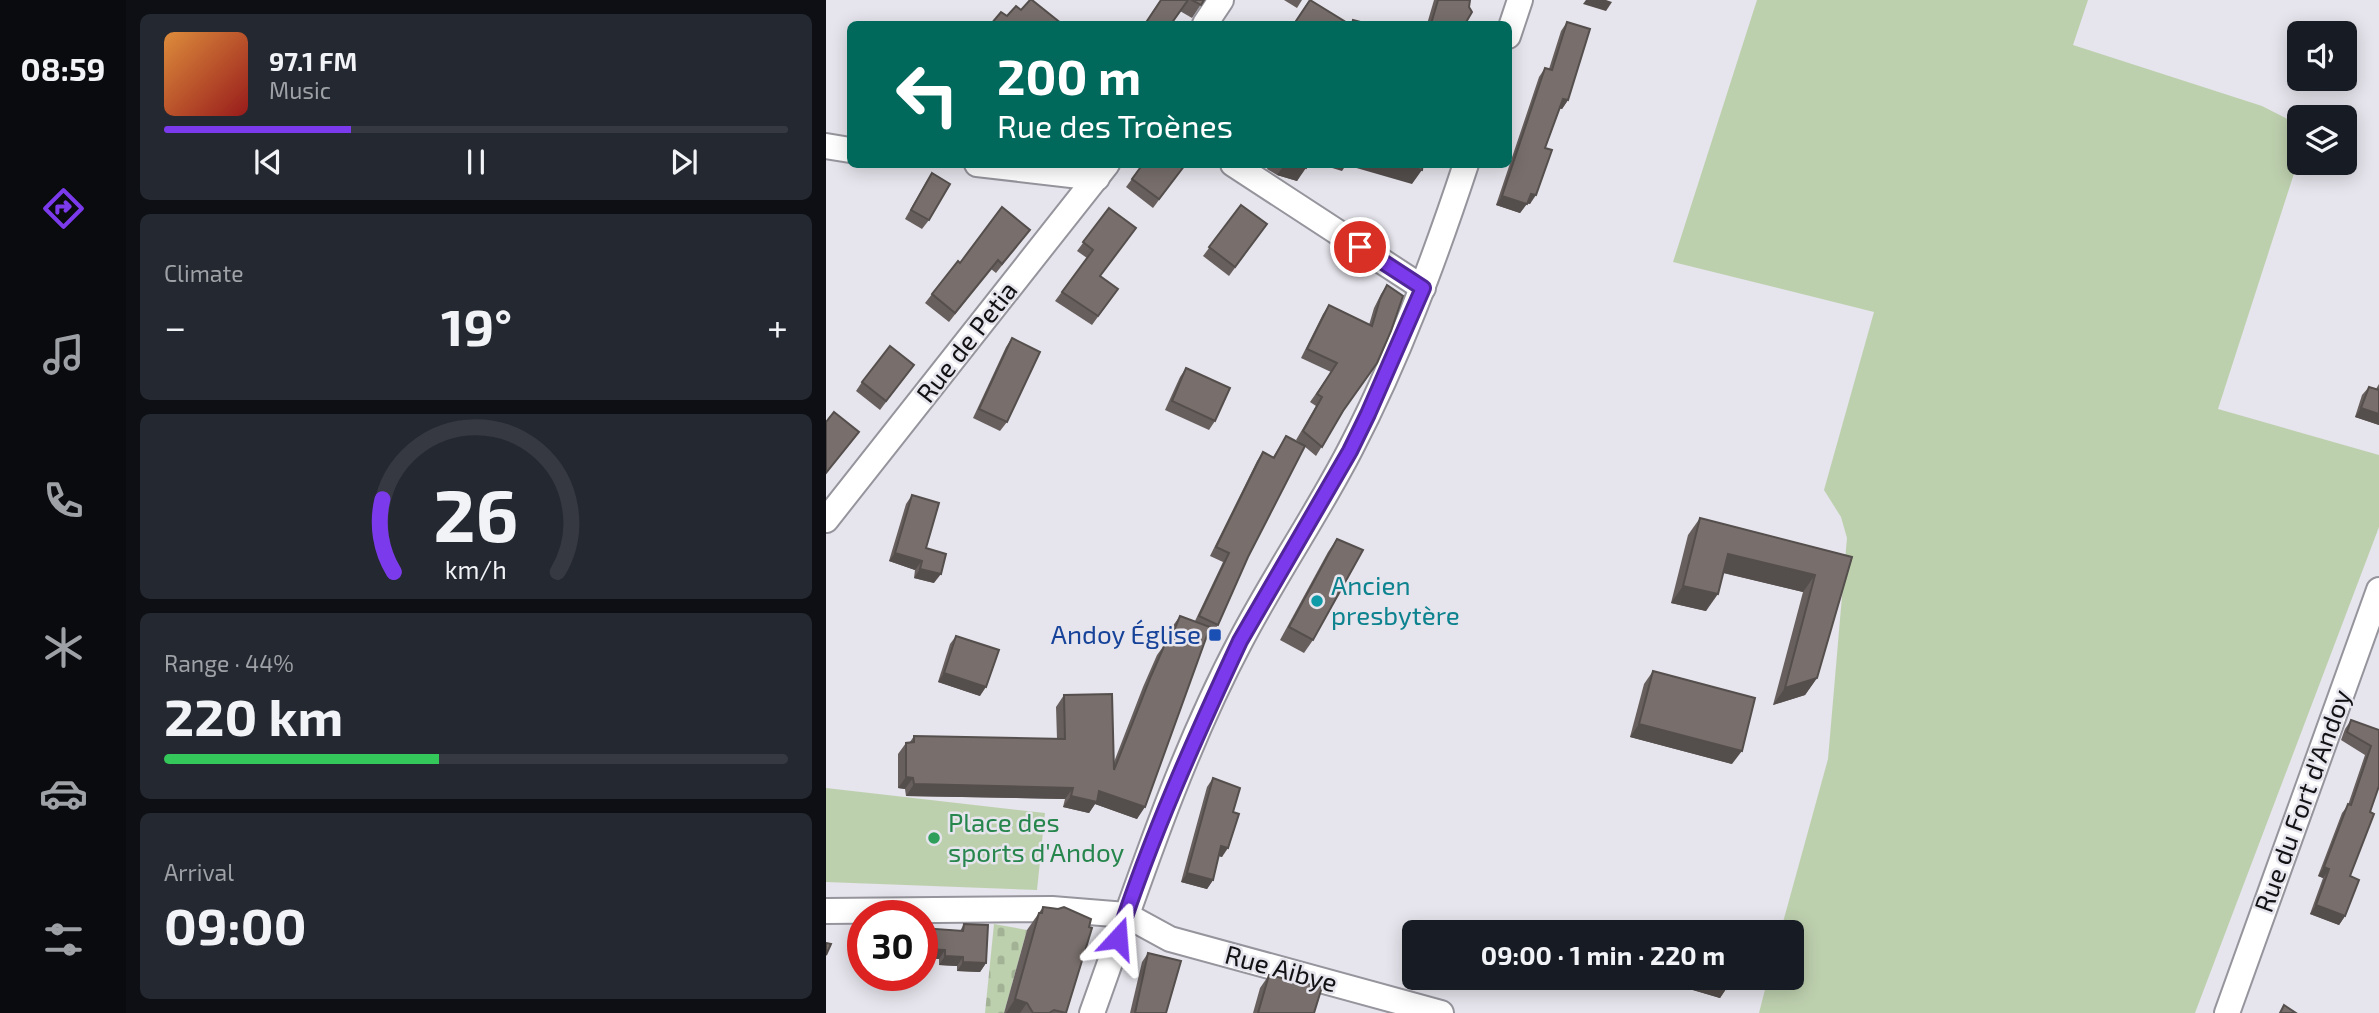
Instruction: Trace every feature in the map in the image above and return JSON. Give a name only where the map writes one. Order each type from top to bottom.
[{"type":"street","points":[[1207,21],[1221,0]]},
{"type":"street","points":[[1512,24],[1520,0]]},
{"type":"street","points":[[826,146],[847,150]]},
{"type":"street","points":[[1048,168],[1102,171]]},
{"type":"street","points":[[1239,168],[1423,288]]},
{"type":"street","points":[[1092,1013],[1126,915],[1188,754],[1234,653],[1350,451],[1368,414],[1423,288],[1465,168]]},
{"type":"street","name":"Rue de Petia","points":[[826,520],[1102,171]]},
{"type":"street","name":"Rue du Fort d'Andoy","points":[[2227,1013],[2379,590]]},
{"type":"street","points":[[826,911],[1052,909],[1126,915]]},
{"type":"street","name":"Rue Aibye","points":[[1126,915],[1170,939],[1441,1013]]},
{"type":"green space","points":[[1757,0],[2088,0],[2073,45],[2262,106],[2287,119],[2287,175],[2294,175],[2218,409],[2379,455],[2379,527],[2195,1013],[1759,1013],[1765,990],[1804,990],[1804,920],[1784,920],[1828,759],[1847,538],[1841,517],[1824,490],[1874,312],[1673,262]]},
{"type":"green space","name":"Place des sports d'Andoy","points":[[826,788],[1045,813],[1037,890],[826,882]]},
{"type":"green space","points":[[994,924],[1027,930],[1004,1013],[985,1013]]},
{"type":"building","points":[[1032,0],[1058,21],[994,21],[1001,12],[1007,16],[1016,6],[1021,10]]},
{"type":"building","points":[[1161,0],[1188,0],[1173,21],[1147,21]]},
{"type":"building","points":[[1310,0],[1344,21],[1296,21]]},
{"type":"building","points":[[1438,0],[1470,0],[1469,7],[1472,12],[1467,21],[1432,21]]},
{"type":"building","points":[[1567,22],[1590,29],[1568,100],[1563,99],[1545,148],[1552,150],[1536,195],[1531,194],[1527,204],[1502,196],[1545,68],[1552,70]]},
{"type":"building","points":[[1140,168],[1183,168],[1159,199],[1132,179]]},
{"type":"building","points":[[932,173],[950,184],[929,220],[911,210]]},
{"type":"building","points":[[1241,205],[1267,224],[1235,267],[1209,247]]},
{"type":"building","points":[[1002,207],[1030,230],[1002,264],[998,260],[955,313],[932,294],[958,261],[960,263]]},
{"type":"building","points":[[1109,208],[1136,228],[1100,276],[1118,289],[1098,316],[1062,292],[1093,250],[1083,242]]},
{"type":"building","points":[[1387,285],[1403,296],[1391,331],[1377,363],[1343,411],[1322,447],[1303,431],[1322,397],[1317,394],[1337,363],[1307,349],[1329,305],[1372,326]]},
{"type":"building","points":[[1012,338],[1040,352],[1007,422],[979,409]]},
{"type":"building","points":[[890,346],[914,365],[886,401],[862,382]]},
{"type":"building","points":[[1186,368],[1230,388],[1215,421],[1172,401]]},
{"type":"building","points":[[2369,387],[2379,390],[2379,414],[2361,408]]},
{"type":"building","points":[[834,412],[859,432],[826,473],[826,422]]},
{"type":"building","points":[[1286,436],[1305,446],[1248,557],[1218,625],[1199,616],[1229,553],[1216,547],[1263,452],[1274,458]]},
{"type":"building","points":[[912,495],[939,503],[926,548],[946,554],[941,574],[920,569],[922,561],[895,553]]},
{"type":"building","points":[[1700,518],[1852,557],[1817,678],[1785,688],[1815,575],[1728,554],[1718,594],[1683,586]]},
{"type":"building","name":"Ancien presbytère","points":[[1337,539],[1363,550],[1313,640],[1289,627]]},
{"type":"building","points":[[1180,616],[1210,627],[1145,807],[1099,791],[1097,802],[1071,796],[1073,788],[914,784],[913,778],[906,777],[906,743],[914,742],[914,736],[1065,739],[1064,695],[1112,694],[1114,770],[1151,676]]},
{"type":"building","points":[[956,636],[999,650],[986,687],[944,673]]},
{"type":"building","points":[[1653,671],[1755,698],[1742,751],[1639,724]]},
{"type":"building","points":[[2351,720],[2379,730],[2379,786],[2370,812],[2374,814],[2350,876],[2359,880],[2345,916],[2316,905],[2329,869],[2324,867],[2348,804],[2351,805],[2371,746],[2347,732]]},
{"type":"building","points":[[1213,778],[1240,788],[1233,812],[1239,814],[1228,848],[1221,846],[1213,880],[1187,873]]},
{"type":"building","points":[[1043,907],[1064,907],[1091,919],[1089,927],[1092,928],[1066,1013],[1054,1010],[1049,1013],[1033,1013],[1027,1003],[1015,999]]},
{"type":"building","points":[[964,924],[988,925],[986,963],[963,962],[963,957],[945,956],[945,950],[938,950],[938,929],[963,931]]},
{"type":"building","points":[[1148,953],[1181,961],[1166,1013],[1135,1013]]},
{"type":"building","points":[[1269,975],[1322,987],[1314,1013],[1258,1013]]},
{"type":"building","points":[[2284,1005],[2296,1013],[2280,1013]]},
{"type":"place","name":"Ancien presbytère","points":[[1317,601]]},
{"type":"place","name":"Andoy Église","points":[[1215,635]]},
{"type":"place","name":"Place des sports d'Andoy","points":[[934,838]]},
{"type":"route","points":[[1118,938],[1188,754],[1240,641],[1350,451],[1423,288],[1360,247]]}]
